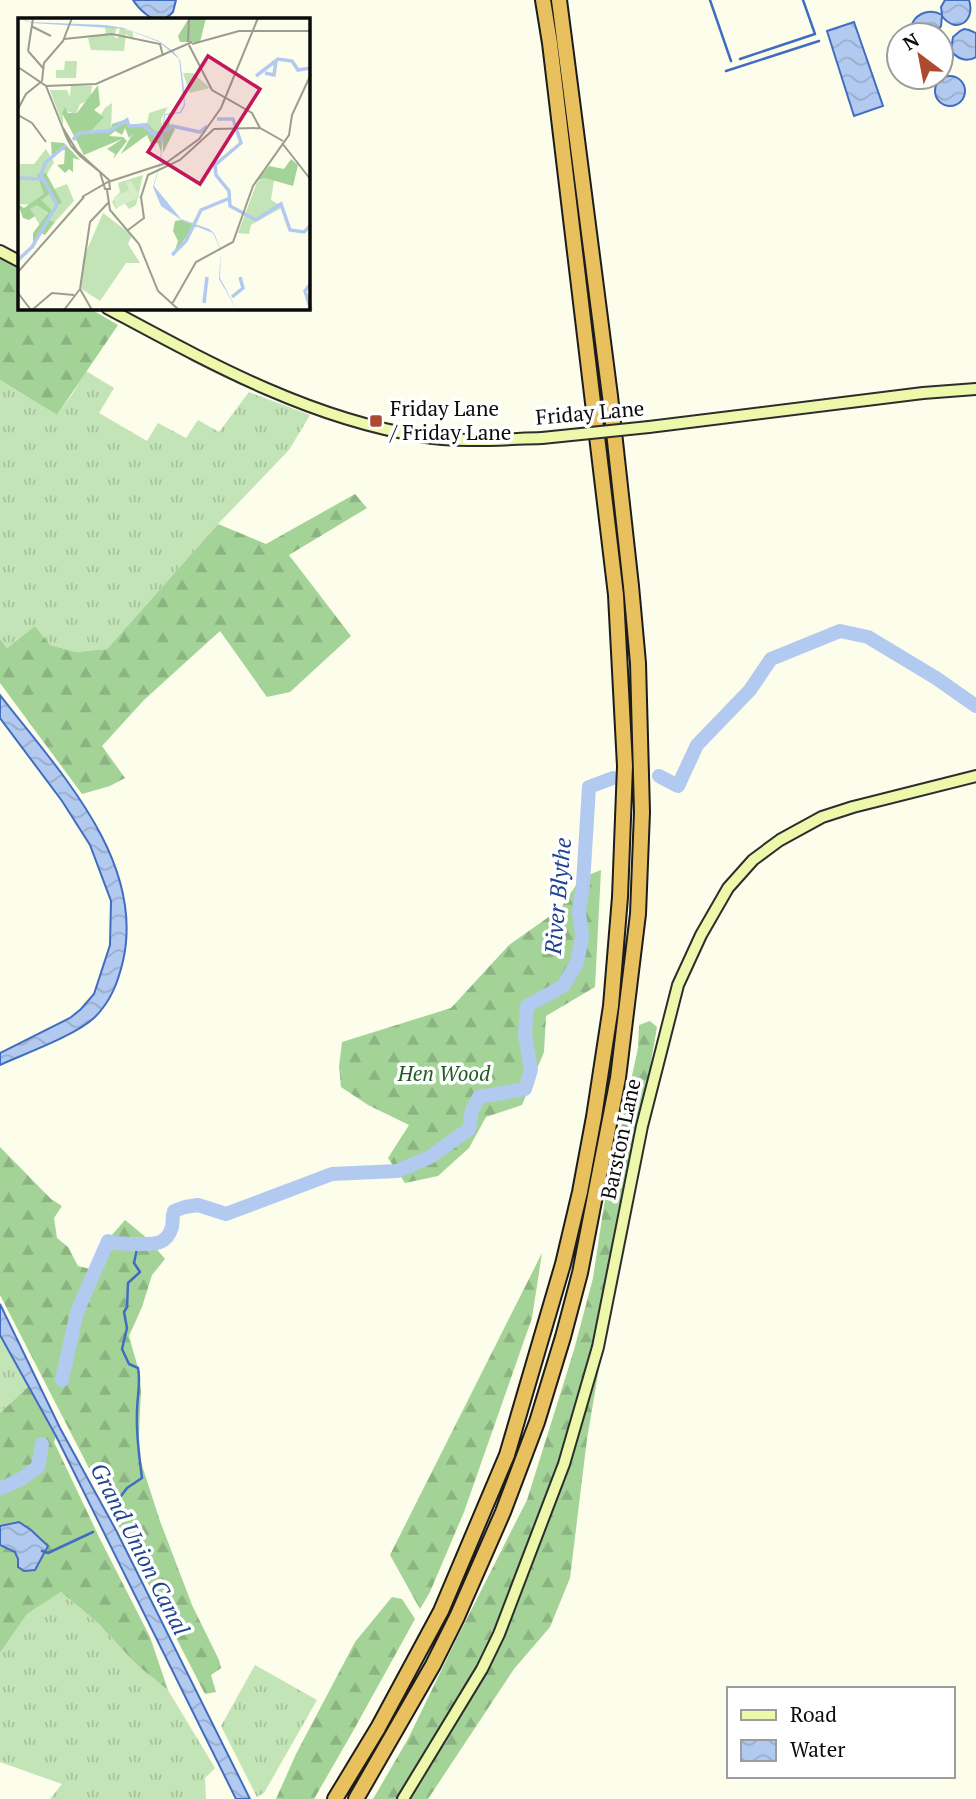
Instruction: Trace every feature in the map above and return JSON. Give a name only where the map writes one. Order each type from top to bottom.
[{"type":"highway","points":[[335,1799],[378,1728],[441,1611],[507,1455],[563,1264],[580,1192],[611,1006],[620,897],[625,766],[616,596],[543,0]]},
{"type":"highway","points":[[356,1799],[433,1665],[457,1617],[503,1512],[537,1422],[580,1273],[618,1078],[638,914],[642,812],[638,663],[621,485],[559,0]]},
{"type":"street","points":[[0,251],[18,260]]},
{"type":"street","name":"Friday Lane","points":[[111,310],[268,390],[343,418],[423,437],[481,440],[542,438],[976,389]]},
{"type":"street","name":"Barston Lane","points":[[403,1799],[482,1669],[499,1634],[564,1464],[598,1346],[659,1053],[678,985],[701,935],[728,888],[753,860],[780,840],[822,817],[976,776]]},
{"type":"green space","points":[[0,257],[18,267],[18,310],[92,310],[118,325],[57,415],[0,380]]},
{"type":"green space","points":[[86,371],[114,388],[99,413],[147,441],[158,423],[186,438],[198,420],[219,432],[249,392],[310,415],[289,450],[218,524],[107,649],[76,652],[50,645],[35,626],[7,648],[0,639],[0,380],[57,415]]},
{"type":"green space","points":[[355,494],[367,508],[289,555],[351,636],[290,692],[267,697],[220,631],[144,700],[102,746],[125,778],[110,786],[82,794],[0,683],[0,639],[7,648],[35,626],[50,645],[76,652],[107,649],[218,524],[266,544]]},
{"type":"green space","name":"Hen Wood","points":[[601,870],[595,987],[546,1016],[544,1052],[522,1105],[486,1117],[469,1148],[438,1176],[405,1183],[388,1158],[409,1125],[368,1105],[341,1087],[339,1067],[342,1042],[451,1008],[509,945],[560,909],[581,878]]},
{"type":"green space","points":[[650,1021],[657,1027],[587,1439],[570,1578],[550,1627],[514,1669],[428,1799],[373,1799],[408,1739],[527,1500],[574,1350],[593,1278],[604,1205],[638,1048],[639,1025]]},
{"type":"green space","points":[[0,1147],[51,1199],[62,1206],[54,1218],[57,1238],[68,1247],[78,1266],[90,1269],[97,1252],[125,1220],[148,1239],[165,1259],[152,1275],[129,1336],[141,1390],[138,1453],[192,1605],[219,1660],[221,1668],[211,1675],[216,1692],[205,1694],[0,1295]]},
{"type":"green space","points":[[542,1253],[532,1318],[464,1512],[420,1609],[390,1555]]},
{"type":"green space","points":[[0,1335],[28,1387],[0,1413]]},
{"type":"green space","points":[[28,1387],[56,1436],[54,1442],[150,1637],[168,1690],[137,1665],[98,1623],[61,1592],[27,1614],[0,1653],[0,1413]]},
{"type":"green space","points":[[61,1592],[98,1623],[137,1665],[168,1690],[215,1768],[205,1778],[206,1799],[50,1799],[62,1784],[0,1762],[0,1653],[27,1614]]},
{"type":"green space","points":[[392,1597],[402,1599],[415,1619],[352,1733],[314,1799],[276,1799],[296,1754],[355,1642]]},
{"type":"green space","points":[[255,1665],[317,1700],[264,1793],[257,1797],[221,1726]]},
{"type":"water","points":[[133,0],[176,0],[173,12],[166,18],[152,18]]},
{"type":"water","points":[[945,0],[969,0],[970,14],[959,25],[955,24],[955,21],[946,21],[942,16],[942,21],[914,21],[925,13],[942,15],[941,7]]},
{"type":"water","points":[[854,22],[883,106],[854,116],[827,31]]},
{"type":"water","points":[[964,29],[976,33],[976,57],[969,60],[955,55],[955,35]]},
{"type":"water","points":[[955,77],[964,85],[964,97],[956,105],[944,105],[936,97],[935,91],[955,91]]},
{"type":"water","points":[[0,695],[70,785],[92,818],[109,852],[121,887],[127,924],[119,976],[101,1011],[75,1031],[0,1065],[0,1053],[70,1018],[94,994],[110,945],[111,901],[90,845],[62,801],[0,718]]},
{"type":"water","points":[[0,1304],[60,1428],[117,1532],[250,1799],[236,1799],[56,1436],[0,1335]]},
{"type":"water","points":[[19,1522],[48,1546],[35,1570],[24,1571],[18,1567],[15,1552],[0,1545],[0,1526]]},
{"type":"waterway","points":[[710,0],[731,61]]},
{"type":"waterway","points":[[740,59],[815,34],[803,0]]},
{"type":"waterway","points":[[726,71],[819,41]]},
{"type":"waterway","name":"River Blythe","points":[[659,776],[678,786],[697,745],[750,690],[771,659],[840,631],[868,637],[976,706]]},
{"type":"waterway","name":"River Blythe","points":[[62,1380],[77,1312],[108,1241],[147,1244],[162,1241],[172,1227],[174,1211],[185,1207],[198,1205],[226,1214],[332,1174],[397,1171],[430,1157],[469,1129],[472,1110],[479,1097],[525,1089],[531,1070],[525,1034],[527,1006],[563,986],[577,963],[582,937],[579,912],[589,787],[613,778]]},
{"type":"waterway","name":"Grand Union Canal","points":[[118,1500],[127,1488],[142,1478],[137,1428],[138,1368],[129,1364],[122,1349],[127,1328],[124,1312],[127,1307],[128,1283],[140,1272],[134,1263],[138,1244]]},
{"type":"waterway","name":"River Blythe","points":[[0,1489],[38,1467],[42,1444]]},
{"type":"waterway","points":[[42,1551],[48,1553],[93,1532]]},
{"type":"place","name":"Friday Lane / Friday Lane","points":[[376,421]]}]
